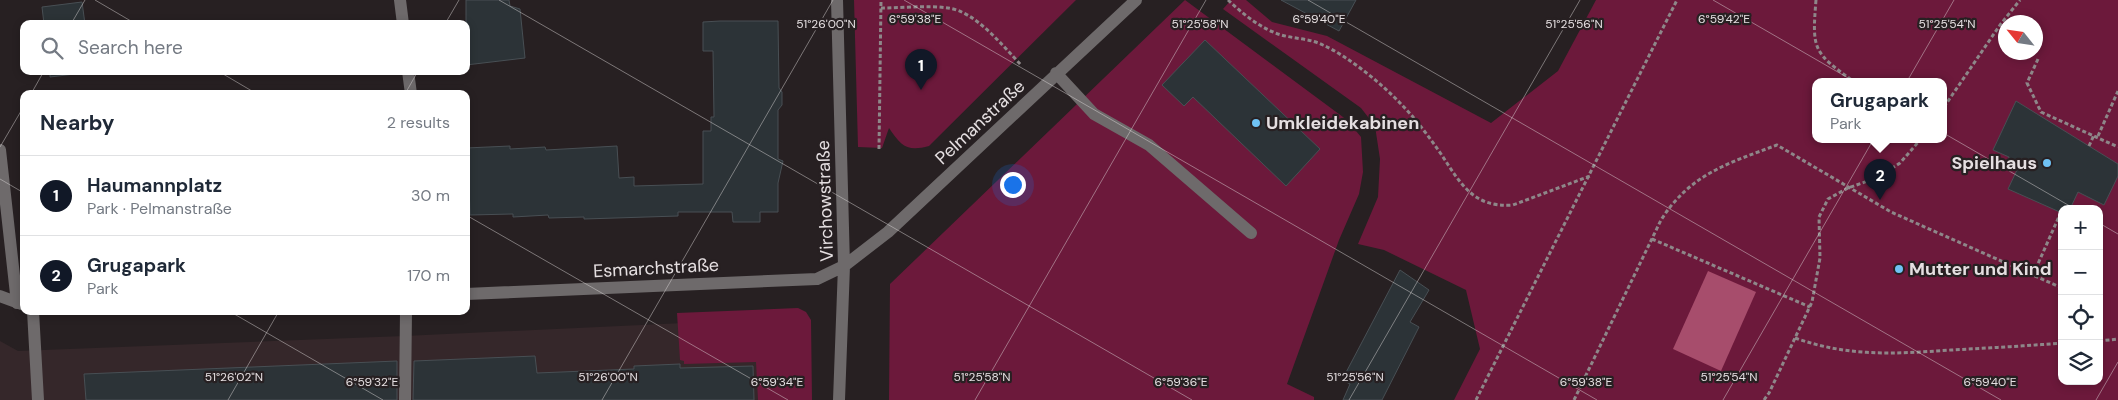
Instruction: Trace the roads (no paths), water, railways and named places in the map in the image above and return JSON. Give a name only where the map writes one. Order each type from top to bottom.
[{"type":"street","points":[[400,0],[402,20]]},
{"type":"street","name":"Virchowstraße","points":[[837,0],[844,266],[839,400]]},
{"type":"street","name":"Pelmanstraße","points":[[844,266],[888,232],[1136,0]]},
{"type":"street","points":[[1056,74],[1094,114],[1149,145],[1251,233]]},
{"type":"street","points":[[409,75],[410,90]]},
{"type":"street","points":[[0,150],[20,304],[0,296]]},
{"type":"street","name":"Esmarchstraße","points":[[470,294],[817,279],[844,266]]},
{"type":"street","points":[[33,315],[38,400]]},
{"type":"street","points":[[405,400],[406,315]]},
{"type":"place","name":"Haumannplatz","points":[[921,90]]},
{"type":"place","name":"Umkleidekabinen","points":[[1256,123]]},
{"type":"place","name":"Spielhaus","points":[[2047,163]]},
{"type":"place","name":"Grugapark","points":[[1880,200]]},
{"type":"place","name":"Mutter und Kind","points":[[1899,269]]}]
